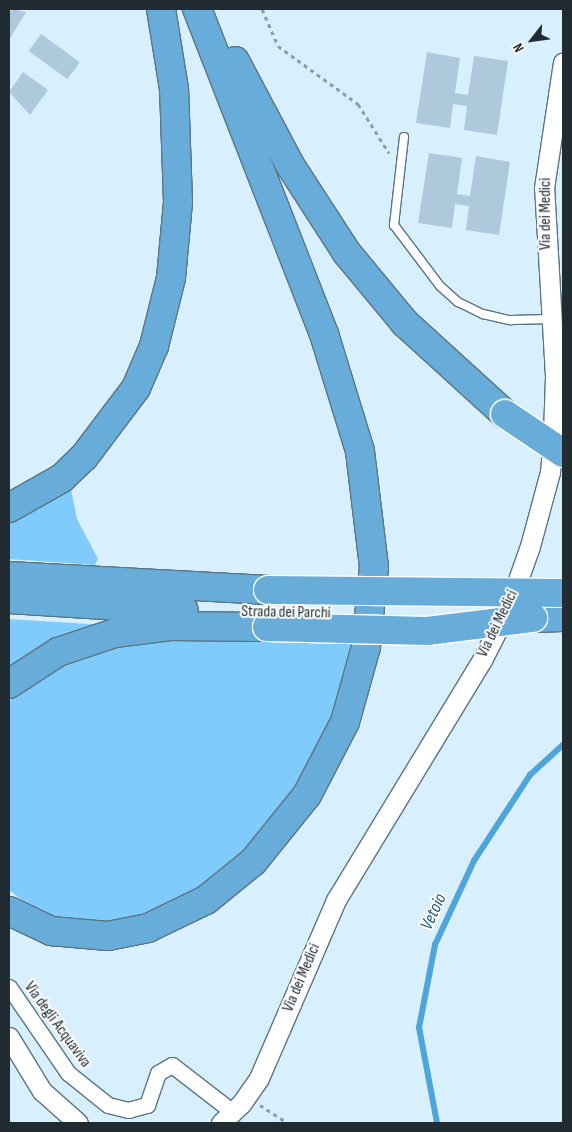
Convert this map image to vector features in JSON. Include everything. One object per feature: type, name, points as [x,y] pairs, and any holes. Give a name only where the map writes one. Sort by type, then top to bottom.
[{"type":"highway","points":[[9,508],[62,478],[84,457],[136,388],[154,346],[171,278],[178,202],[174,88],[161,9]]},
{"type":"highway","points":[[9,911],[52,931],[108,936],[148,928],[206,900],[253,862],[283,828],[328,759],[345,722],[358,683],[372,605],[374,567],[368,490],[345,394],[198,9]]},
{"type":"highway","points":[[211,9],[290,165],[347,253],[411,329],[505,414],[563,453]]},
{"type":"highway","name":"Strada dei Parchi","points":[[9,576],[267,610],[563,593]]},
{"type":"highway","name":"Strada dei Parchi","points":[[9,599],[267,610],[533,618],[563,617]]},
{"type":"highway","points":[[9,684],[58,652],[115,633],[267,610]]},
{"type":"highway","points":[[9,900],[56,924],[108,936]]},
{"type":"street","name":"Via dei Medici","points":[[227,1118],[247,1096],[268,1060],[336,900],[482,660],[514,594],[550,472],[555,376],[544,188],[563,62]]},
{"type":"street","name":"Via degli Acquaviva","points":[[9,987],[68,1073],[108,1105],[128,1110],[147,1105],[158,1073],[172,1065],[227,1118]]},
{"type":"street","points":[[9,1037],[42,1091],[78,1123]]},
{"type":"lane","points":[[404,137],[394,225],[446,291],[464,306],[492,316],[551,318]]},
{"type":"path","points":[[262,9],[278,46],[358,104],[386,149],[401,159]]},
{"type":"path","points":[[247,1096],[288,1123]]},
{"type":"shaded area","points":[[70,484],[77,519],[98,559],[95,565],[9,559],[9,522]]},
{"type":"shaded area","points":[[9,619],[105,625],[9,674]]},
{"type":"shaded area","points":[[186,636],[353,643],[337,715],[277,822],[187,903],[101,927],[65,922],[32,908],[9,890],[9,701],[50,668],[130,641]]},
{"type":"building","points":[[12,9],[26,12],[9,40],[9,14]]},
{"type":"building","points":[[41,34],[80,62],[67,79],[29,51]]},
{"type":"building","points":[[427,52],[460,58],[455,93],[468,95],[474,56],[508,61],[497,135],[464,130],[467,106],[453,104],[450,128],[416,123]]},
{"type":"building","points":[[23,72],[48,90],[30,115],[9,92]]},
{"type":"building","points":[[429,153],[462,158],[457,194],[470,196],[476,156],[510,162],[499,235],[466,230],[469,206],[455,204],[452,228],[418,223]]},
{"type":"waterway","name":"Vetoio","points":[[437,1123],[419,1028],[435,945],[474,861],[530,775],[563,745]]}]
